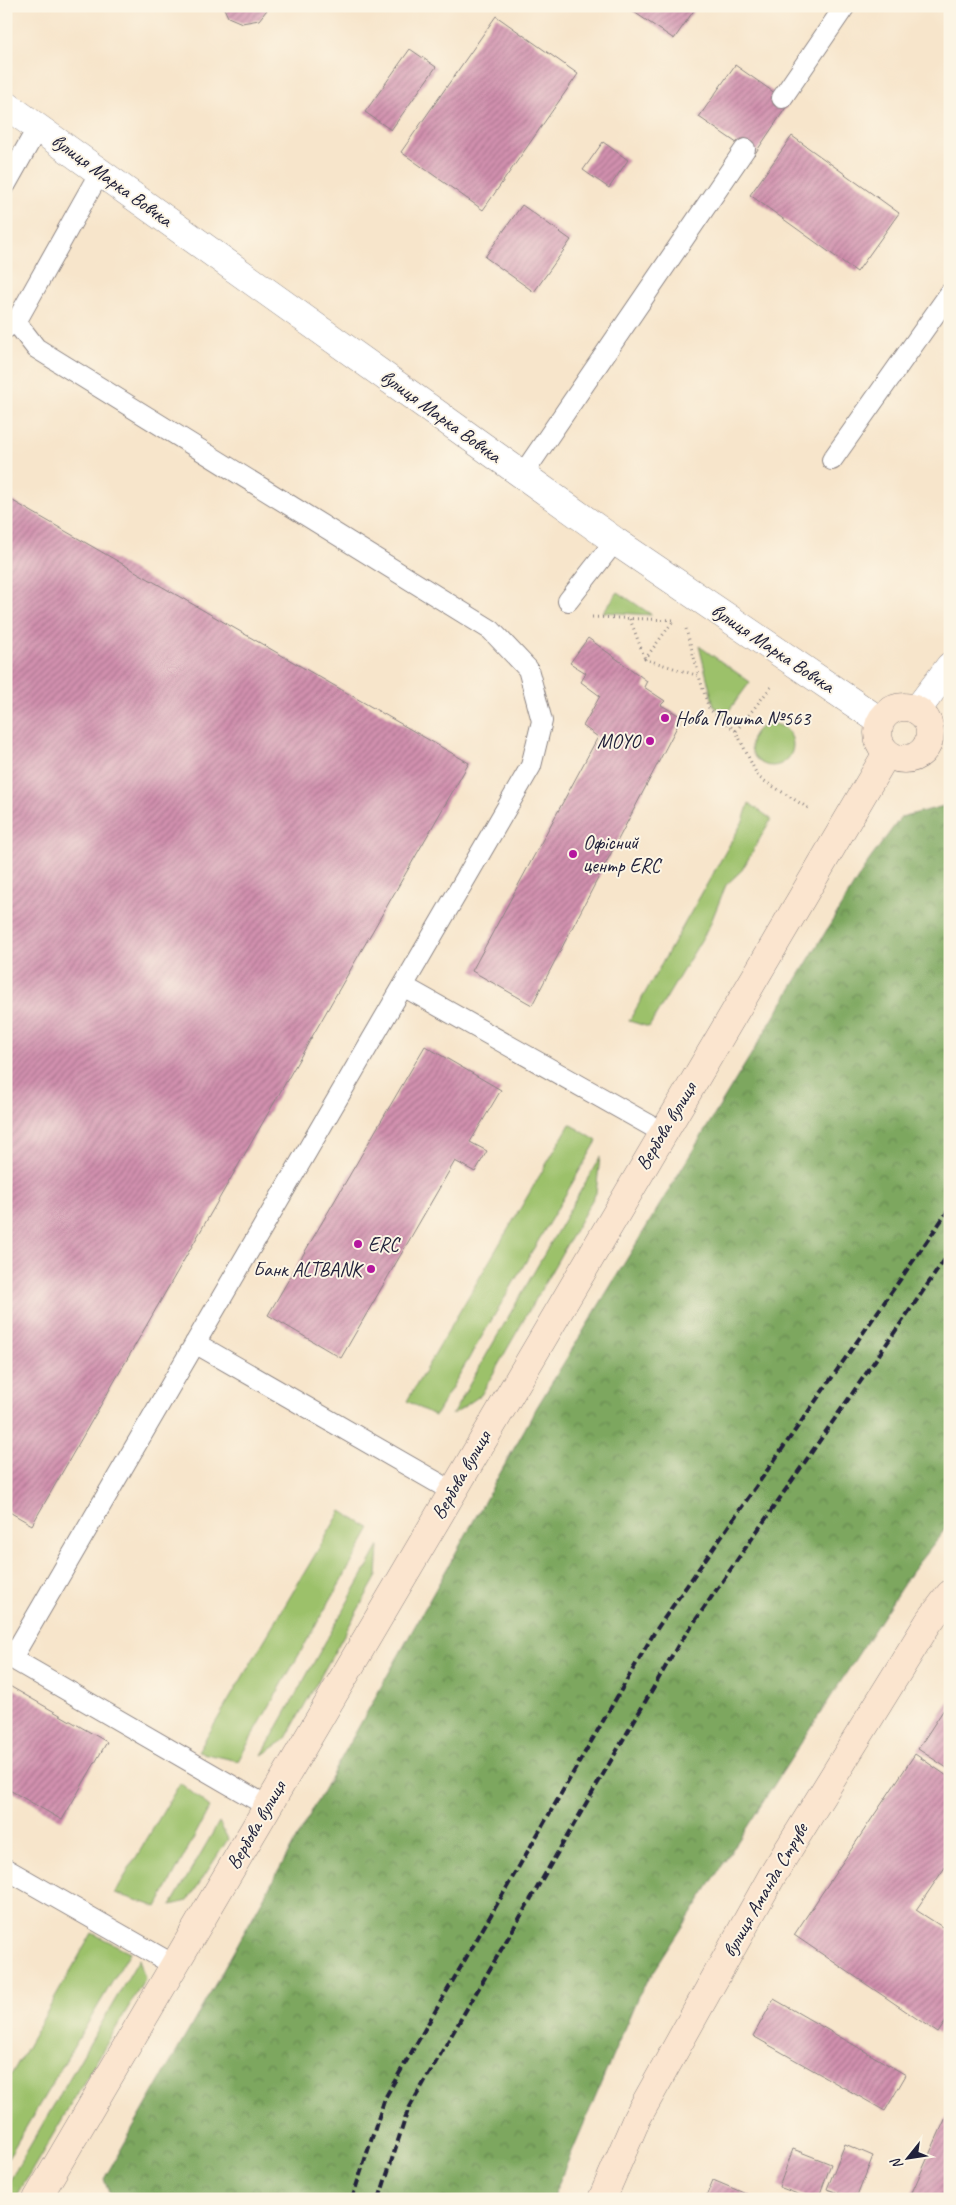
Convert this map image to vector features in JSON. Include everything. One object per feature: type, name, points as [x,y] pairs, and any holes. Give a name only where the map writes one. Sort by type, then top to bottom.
[{"type":"main road","points":[[909,707],[918,710],[929,724],[939,747],[911,758],[903,759],[887,753],[878,738],[880,721],[892,708],[909,707]]},
{"type":"main road","name":"Вербова вулиця","points":[[37,2199],[662,1132],[887,753]]},
{"type":"main road","name":"вулиця Аманда Струве","points":[[602,2199],[637,2118],[772,1876],[928,1624],[950,1594]]},
{"type":"street","name":"вулиця Марка Вовчка","points":[[6,105],[615,541],[880,721]]},
{"type":"street","points":[[918,710],[950,666]]},
{"type":"lane","points":[[782,98],[845,6]]},
{"type":"lane","points":[[6,184],[38,128]]},
{"type":"lane","points":[[523,474],[745,149]]},
{"type":"lane","points":[[100,172],[11,325],[36,348],[490,630],[528,669],[542,721],[531,766],[195,1343],[9,1657],[267,1806]]},
{"type":"lane","points":[[832,460],[950,293]]},
{"type":"lane","points":[[568,601],[615,541]]},
{"type":"lane","points":[[403,986],[662,1132]]},
{"type":"lane","points":[[195,1343],[452,1491]]},
{"type":"lane","points":[[6,1869],[174,1964]]},
{"type":"path","points":[[593,610],[588,617],[674,620],[645,659]]},
{"type":"path","points":[[630,619],[645,659]]},
{"type":"path","points":[[686,629],[709,709],[736,731],[758,777],[808,808]]},
{"type":"path","points":[[645,659],[699,676]]},
{"type":"path","points":[[736,731],[771,687]]},
{"type":"green space","points":[[618,592],[652,615],[603,612]]},
{"type":"green space","points":[[699,646],[750,682],[725,716],[714,706]]},
{"type":"green space","points":[[776,724],[784,727],[790,733],[793,745],[790,757],[784,763],[768,766],[760,763],[754,757],[751,741],[754,733],[760,727]]},
{"type":"green space","points":[[749,803],[771,819],[742,870],[726,885],[709,927],[649,1027],[629,1021],[743,821]]},
{"type":"green space","points":[[944,806],[950,807],[950,1523],[912,1571],[638,1996],[552,2199],[111,2199],[104,2179],[221,1974],[537,1407],[868,862],[901,817]]},
{"type":"green space","points":[[570,1124],[597,1141],[435,1416],[407,1401]]},
{"type":"green space","points":[[600,1157],[596,1193],[481,1395],[452,1415]]},
{"type":"green space","points":[[341,1511],[371,1529],[238,1761],[198,1752]]},
{"type":"green space","points":[[379,1546],[377,1576],[285,1740],[262,1755]]},
{"type":"green space","points":[[180,1783],[210,1807],[157,1907],[115,1893]]},
{"type":"green space","points":[[219,1822],[228,1839],[188,1901],[171,1905]]},
{"type":"green space","points":[[92,1933],[130,1952],[6,2161],[6,2084]]},
{"type":"green space","points":[[139,1959],[145,1979],[15,2199],[6,2199],[6,2187]]},
{"type":"building","points":[[223,6],[270,6],[259,20],[242,23],[228,17]]},
{"type":"building","points":[[625,6],[697,6],[674,39]]},
{"type":"building","points":[[496,16],[578,74],[483,210],[401,152]]},
{"type":"building","points":[[410,49],[436,67],[391,130],[365,112]]},
{"type":"building","points":[[735,65],[789,103],[754,155],[699,117]]},
{"type":"building","points":[[792,136],[899,213],[857,272],[750,195]]},
{"type":"building","points":[[603,142],[628,160],[609,188],[583,170]]},
{"type":"building","points":[[522,205],[571,240],[534,292],[485,257]]},
{"type":"building","points":[[6,497],[469,763],[32,1525],[6,1510]]},
{"type":"building","name":"Офісний центр ERC","points":[[588,638],[647,681],[644,687],[665,701],[661,705],[682,717],[532,1005],[472,971],[598,737],[583,726],[600,696],[581,682],[586,673],[570,663]]},
{"type":"building","name":"ERC","points":[[425,1046],[501,1090],[470,1142],[487,1151],[475,1172],[455,1161],[341,1358],[268,1315]]},
{"type":"building","points":[[6,1684],[107,1742],[62,1820],[6,1788]]},
{"type":"building","points":[[950,1700],[950,1770],[918,1749]]},
{"type":"building","points":[[915,1754],[950,1778],[950,1860],[916,1910],[950,1932],[950,2015],[938,2033],[794,1935]]},
{"type":"building","points":[[774,1999],[906,2075],[885,2111],[753,2036]]},
{"type":"building","points":[[948,2113],[950,2114],[950,2199],[909,2199]]},
{"type":"building","points":[[845,2144],[873,2156],[856,2199],[827,2189]]},
{"type":"building","points":[[793,2149],[831,2164],[818,2199],[811,2199],[779,2187]]},
{"type":"building","points":[[713,2180],[758,2199],[705,2199]]},
{"type":"railway","points":[[352,2199],[385,2098],[654,1633],[950,1208]]},
{"type":"railway","points":[[379,2199],[408,2110],[677,1647],[950,1252]]},
{"type":"place","name":"Нова Пошта №563","points":[[665,718]]},
{"type":"place","name":"MOYO","points":[[650,741]]},
{"type":"place","name":"Офісний центр ERC","points":[[573,854]]},
{"type":"place","name":"ERC","points":[[358,1244]]},
{"type":"place","name":"Банк ALTBANK","points":[[371,1269]]}]
